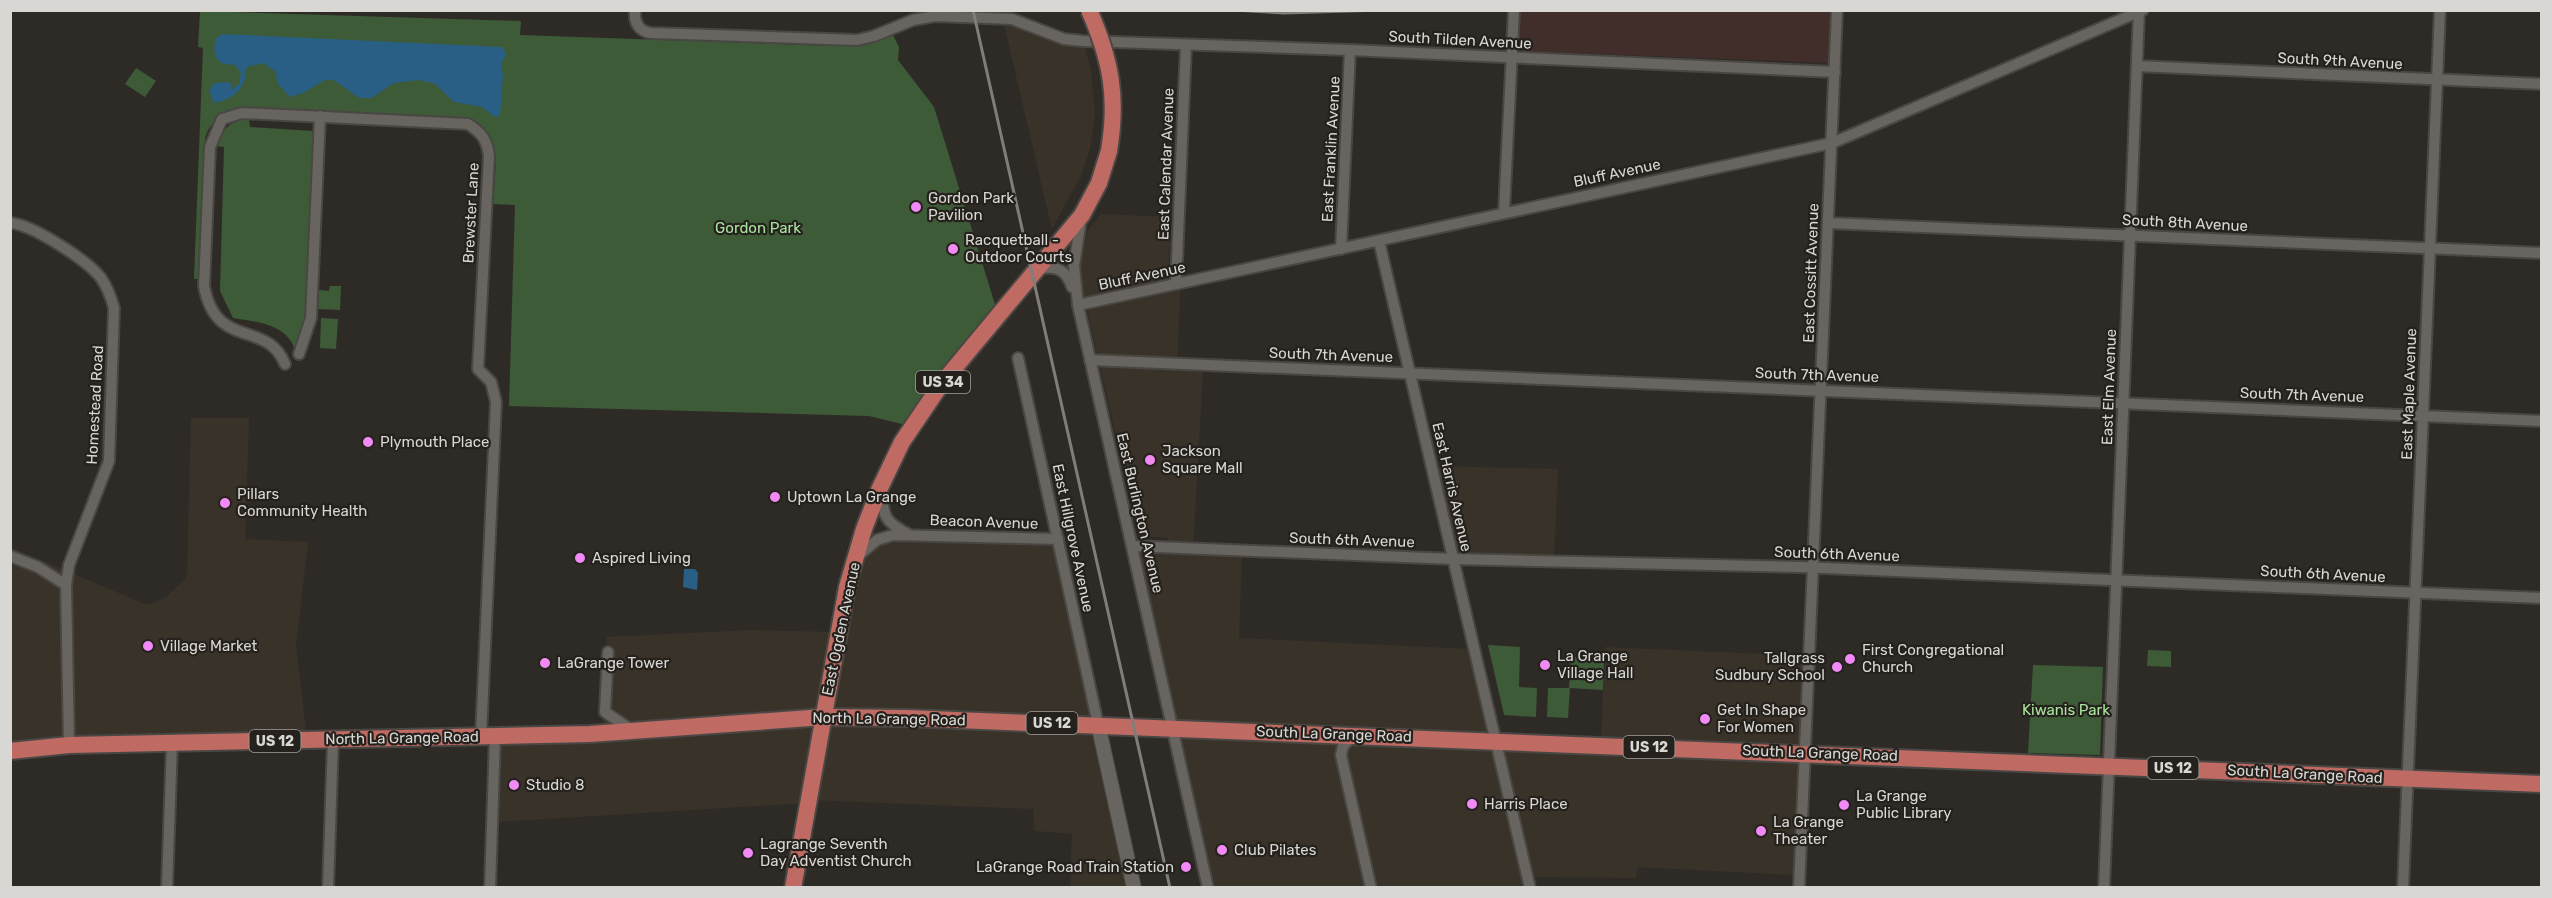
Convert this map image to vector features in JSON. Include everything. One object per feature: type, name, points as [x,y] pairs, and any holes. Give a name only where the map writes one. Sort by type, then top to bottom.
[{"type":"main road","name":"East Ogden Avenue","points":[[824,717],[845,597],[855,560],[881,486],[902,442],[930,401],[1082,215],[1105,165],[1113,116],[1110,68],[1089,10]]},
{"type":"main road","name":"North La Grange Road","points":[[69,745],[590,734],[824,717],[1098,724]]},
{"type":"main road","name":"US 34","points":[[793,888],[824,717]]},
{"type":"main road","name":"South La Grange Road","points":[[1098,724],[2541,784]]},
{"type":"main road","name":"US 12","points":[[10,751],[69,745]]},
{"type":"street","name":"South Tilden Avenue","points":[[635,10],[636,24],[645,32],[651,33],[857,40],[925,17],[988,18],[1020,21],[1064,39],[1083,41],[1350,50],[1835,72]]},
{"type":"street","points":[[1504,212],[1514,10]]},
{"type":"street","name":"East Cossitt Avenue","points":[[1799,888],[1837,10]]},
{"type":"street","name":"East Maple Avenue","points":[[2403,888],[2439,10]]},
{"type":"street","name":"East Elm Avenue","points":[[2104,888],[2140,11]]},
{"type":"street","name":"Bluff Avenue","points":[[1078,305],[1832,143],[2140,11]]},
{"type":"street","name":"East Calendar Avenue","points":[[1176,284],[1186,45]]},
{"type":"street","name":"East Franklin Avenue","points":[[1341,249],[1350,50]]},
{"type":"street","name":"South 9th Avenue","points":[[2137,66],[2541,84]]},
{"type":"street","name":"Brewster Lane","points":[[285,364],[277,348],[270,342],[232,330],[221,322],[207,301],[204,286],[210,147],[222,119],[231,115],[320,116],[468,124],[479,131],[488,142],[478,369],[491,382],[496,402],[488,736]]},
{"type":"street","points":[[299,354],[311,318],[320,116]]},
{"type":"street","name":"East Burlington Avenue","points":[[1082,215],[1074,266],[1078,305],[1208,888]]},
{"type":"street","name":"Homestead Road","points":[[10,223],[17,223],[39,233],[91,268],[107,287],[114,308],[109,461],[69,565],[66,585],[69,745]]},
{"type":"street","name":"South 8th Avenue","points":[[1828,223],[2541,253]]},
{"type":"street","name":"East Harris Avenue","points":[[1378,242],[1530,888]]},
{"type":"street","name":"East Burlington Avenue","points":[[1039,269],[1052,266],[1061,270],[1069,279],[1078,305]]},
{"type":"street","name":"East Hillgrove Avenue","points":[[1017,358],[1098,724]]},
{"type":"street","name":"South 7th Avenue","points":[[1090,360],[2541,421]]},
{"type":"street","name":"Beacon Avenue","points":[[881,486],[885,518],[889,524],[908,534]]},
{"type":"street","name":"Beacon Avenue","points":[[855,560],[879,539],[908,534],[1058,539]]},
{"type":"street","name":"South 6th Avenue","points":[[1132,546],[1453,559],[1814,568],[2541,598]]},
{"type":"street","points":[[10,556],[38,567],[66,585]]},
{"type":"street","points":[[608,652],[605,712],[639,730]]},
{"type":"street","points":[[1098,724],[1134,888]]},
{"type":"street","points":[[1354,735],[1343,746],[1341,755],[1371,888]]},
{"type":"street","points":[[488,736],[490,888]]},
{"type":"street","points":[[328,888],[333,740]]},
{"type":"street","points":[[167,888],[172,742]]},
{"type":"shaded area","points":[[1518,11],[1850,11],[1831,17],[1829,63],[1517,51]]},
{"type":"shaded area","points":[[1003,20],[1053,42],[1085,48],[1091,69],[1095,115],[1090,149],[1081,175],[1052,229]]},
{"type":"shaded area","points":[[1101,214],[1171,217],[1168,276],[1180,291],[1177,370],[1203,372],[1193,547],[1169,546],[1168,538],[1139,536],[1078,270],[1087,232]]},
{"type":"shaded area","points":[[191,418],[249,418],[245,539],[307,542],[308,544],[296,645],[307,739],[11,749],[10,547],[147,605],[165,598],[187,577]]},
{"type":"shaded area","points":[[1433,466],[1558,469],[1554,560],[1455,556]]},
{"type":"shaded area","points":[[893,535],[1056,539],[1095,722],[829,714],[858,558]]},
{"type":"shaded area","points":[[1136,549],[1242,552],[1239,638],[1470,649],[1490,736],[1176,724]]},
{"type":"shaded area","points":[[751,630],[835,632],[821,714],[602,727],[607,637]]},
{"type":"shaded area","points":[[1605,647],[1807,656],[1802,750],[1601,743]]},
{"type":"shaded area","points":[[828,719],[1096,727],[1128,887],[1070,887],[1072,834],[1035,831],[1033,809],[812,800]]},
{"type":"shaded area","points":[[821,720],[807,803],[494,822],[497,739]]},
{"type":"shaded area","points":[[1177,732],[1335,738],[1368,887],[1211,887]]},
{"type":"shaded area","points":[[1354,736],[1492,743],[1528,887],[1373,887],[1342,745]]},
{"type":"shaded area","points":[[1497,743],[1802,755],[1795,875],[1637,867],[1636,878],[1529,877]]},
{"type":"green space","name":"Gordon Park","points":[[200,11],[521,21],[520,35],[835,46],[861,45],[893,35],[899,47],[898,60],[934,107],[998,314],[910,426],[869,416],[509,406],[515,205],[493,204],[496,160],[494,148],[483,129],[471,122],[454,117],[245,108],[225,114],[211,126],[205,139],[199,279],[194,279],[203,48],[198,47]]},
{"type":"green space","points":[[136,68],[156,81],[145,97],[125,84]]},
{"type":"green space","points":[[244,119],[249,120],[250,127],[313,131],[306,316],[302,336],[294,347],[289,339],[276,328],[233,318],[220,291],[224,147],[217,146],[226,128]]},
{"type":"green space","points":[[330,286],[341,286],[340,310],[318,309],[319,290],[329,291]]},
{"type":"green space","points":[[321,318],[338,319],[336,349],[320,348]]},
{"type":"green space","points":[[1488,645],[1520,647],[1519,687],[1537,688],[1536,717],[1504,715]]},
{"type":"green space","points":[[2148,650],[2171,651],[2171,667],[2147,666]]},
{"type":"green space","points":[[1571,657],[1604,659],[1603,690],[1570,688],[1568,718],[1547,717],[1548,688],[1569,688]]},
{"type":"green space","name":"Kiwanis Park","points":[[2033,665],[2103,667],[2100,755],[2028,753]]},
{"type":"water","points":[[223,34],[502,47],[506,54],[501,64],[503,75],[500,116],[495,117],[482,107],[454,102],[435,84],[419,80],[394,83],[371,98],[359,98],[334,80],[325,80],[303,93],[290,97],[277,83],[276,72],[263,63],[247,67],[245,79],[239,90],[228,99],[214,103],[209,90],[214,83],[230,82],[232,89],[239,84],[241,73],[235,65],[221,63],[216,58],[214,48],[216,40]]},
{"type":"water","points":[[684,569],[695,569],[698,573],[697,590],[683,587]]},
{"type":"railway","points":[[973,10],[1170,888]]},
{"type":"railway","points":[[1234,10],[1284,13],[1382,10]]},
{"type":"place","name":"Gordon Park Pavilion","points":[[916,207]]},
{"type":"place","name":"Racquetball - Outdoor Courts","points":[[953,249]]},
{"type":"place","name":"Plymouth Place","points":[[368,442]]},
{"type":"place","name":"Jackson Square Mall","points":[[1150,460]]},
{"type":"place","name":"Uptown La Grange","points":[[775,497]]},
{"type":"place","name":"Pillars Community Health","points":[[225,503]]},
{"type":"place","name":"Aspired Living","points":[[580,558]]},
{"type":"place","name":"Village Market","points":[[148,646]]},
{"type":"place","name":"First Congregational Church","points":[[1850,659]]},
{"type":"place","name":"LaGrange Tower","points":[[545,663]]},
{"type":"place","name":"La Grange Village Hall","points":[[1545,665]]},
{"type":"place","name":"Tallgrass Sudbury School","points":[[1837,667]]},
{"type":"place","name":"Get In Shape For Women","points":[[1705,719]]},
{"type":"place","name":"Studio 8","points":[[514,785]]},
{"type":"place","name":"Harris Place","points":[[1472,804]]},
{"type":"place","name":"La Grange Public Library","points":[[1844,805]]},
{"type":"place","name":"La Grange Theater","points":[[1761,831]]},
{"type":"place","name":"Club Pilates","points":[[1222,850]]},
{"type":"place","name":"Lagrange Seventh Day Adventist Church","points":[[748,853]]},
{"type":"place","name":"LaGrange Road Train Station","points":[[1186,867]]}]
